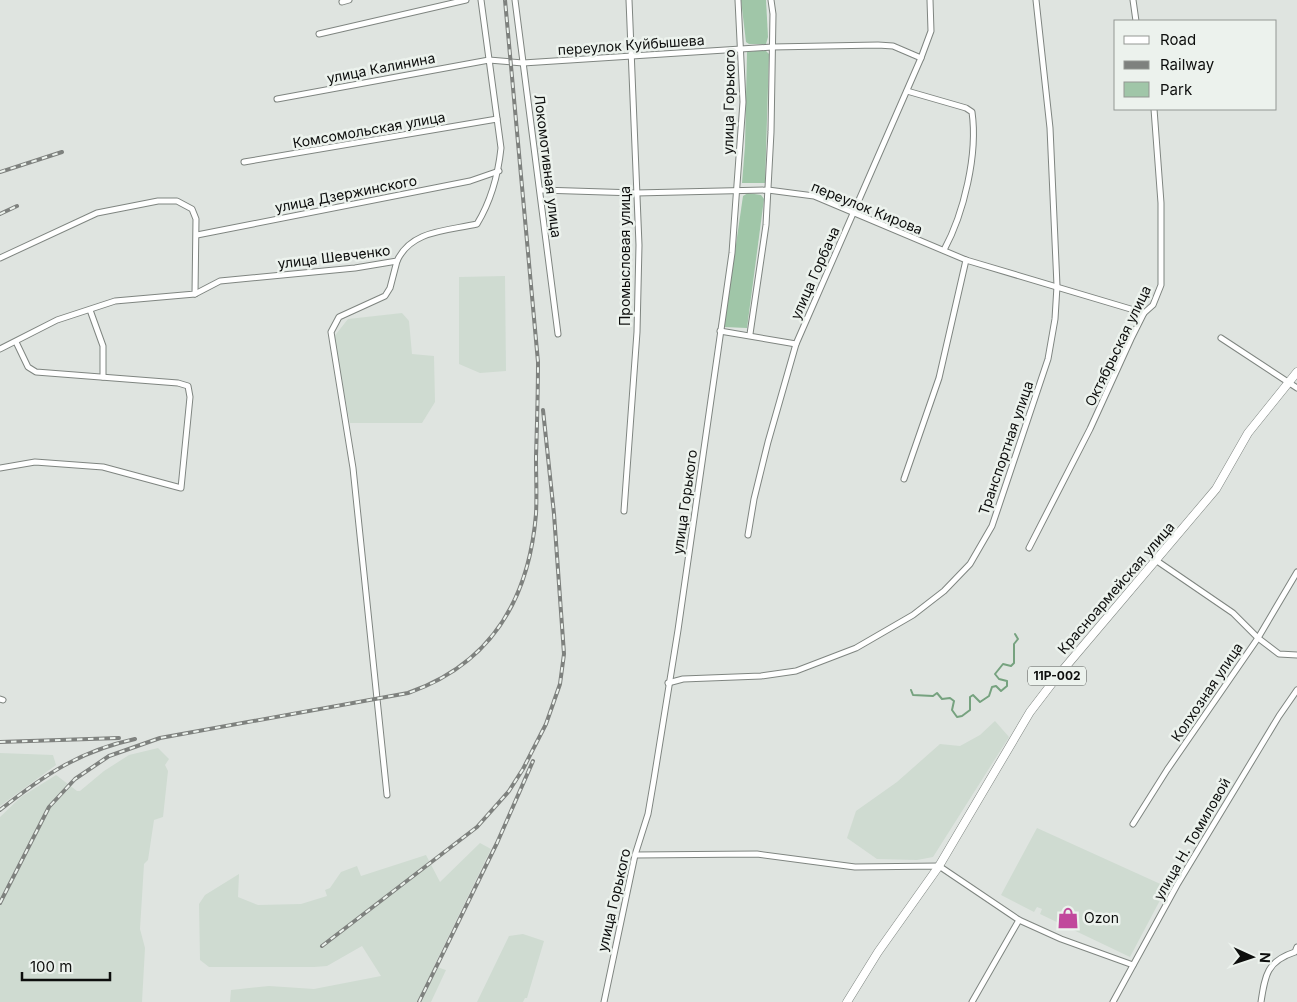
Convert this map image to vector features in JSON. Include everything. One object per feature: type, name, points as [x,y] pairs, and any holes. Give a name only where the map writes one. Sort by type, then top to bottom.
[{"type":"main road","name":"Красноармейская улица","points":[[847,1002],[878,952],[939,866],[1030,712],[1056,678],[1216,489],[1248,433],[1297,372]]},
{"type":"street","points":[[342,2],[349,0]]},
{"type":"street","points":[[319,34],[466,0]]},
{"type":"street","points":[[481,0],[501,148],[499,171]]},
{"type":"street","name":"Локомотивная улица","points":[[515,0],[541,190],[558,334]]},
{"type":"street","name":"Промысловая улица","points":[[624,510],[637,332],[640,245],[636,193],[635,104],[630,0]]},
{"type":"street","name":"улица Горького","points":[[604,1002],[635,855],[648,814],[668,683],[680,620],[732,254],[743,102],[738,0]]},
{"type":"street","points":[[750,334],[766,225],[772,47],[771,0]]},
{"type":"street","name":"улица Горбача","points":[[748,535],[754,499],[768,442],[796,344],[921,58],[931,31],[930,0]]},
{"type":"street","name":"Транспортная улица","points":[[668,683],[683,679],[761,676],[796,671],[874,639],[913,615],[944,591],[970,564],[992,526],[1048,359],[1055,319],[1057,286],[1050,128],[1036,0]]},
{"type":"street","points":[[1133,0],[1136,20]]},
{"type":"street","name":"переулок Куйбышева","points":[[489,60],[523,63],[772,47],[893,46],[921,58]]},
{"type":"street","name":"улица Калинина","points":[[277,99],[489,60]]},
{"type":"street","points":[[907,91],[966,108],[972,112],[974,126],[964,200],[953,234],[944,250]]},
{"type":"street","name":"Октябрьская улица","points":[[1028,548],[1057,497],[1144,313],[1153,305],[1161,285],[1159,146],[1154,110]]},
{"type":"street","name":"Комсомольская улица","points":[[244,162],[497,119]]},
{"type":"street","name":"улица Шевченко","points":[[195,294],[220,281],[355,268],[397,261],[403,249],[414,239],[432,233],[477,224],[487,208],[499,171]]},
{"type":"street","name":"улица Дзержинского","points":[[197,236],[470,181],[499,171]]},
{"type":"street","name":"переулок Кирова","points":[[541,190],[636,193],[768,190],[814,196],[966,260],[1144,313]]},
{"type":"street","points":[[0,258],[97,213],[158,201],[177,202],[192,209],[196,219],[195,294],[115,301],[57,320],[0,349]]},
{"type":"street","points":[[904,478],[939,378],[966,260]]},
{"type":"street","points":[[387,795],[353,468],[331,332],[339,316],[384,296],[390,288],[397,261]]},
{"type":"street","points":[[90,310],[103,346],[103,377]]},
{"type":"street","points":[[720,331],[750,334],[796,344]]},
{"type":"street","points":[[1221,338],[1297,388]]},
{"type":"street","points":[[0,468],[35,462],[103,467],[181,488],[190,397],[188,386],[178,383],[36,372],[28,367],[16,342]]},
{"type":"street","points":[[1157,561],[1233,613],[1258,638],[1279,654],[1297,655]]},
{"type":"street","name":"Колхозная улица","points":[[1133,824],[1167,770],[1258,638],[1297,572]]},
{"type":"street","name":"улица Н. Томиловой","points":[[1113,1002],[1228,799],[1297,690]]},
{"type":"street","points":[[635,855],[757,854],[855,867],[939,866],[1019,920],[1061,939],[1133,965]]},
{"type":"street","points":[[972,1002],[1019,920]]},
{"type":"street","points":[[1261,1002],[1268,968],[1282,956],[1295,952],[1297,948]]},
{"type":"shaded area","points":[[505,276],[506,371],[480,373],[459,364],[459,277]]},
{"type":"shaded area","points":[[402,313],[409,321],[412,354],[434,356],[435,402],[422,423],[350,423],[333,338],[348,319]]},
{"type":"shaded area","points":[[995,721],[1009,737],[933,857],[917,860],[877,859],[847,838],[856,811],[897,782],[940,744],[960,746],[980,735]]},
{"type":"shaded area","points":[[158,748],[169,759],[165,765],[168,771],[163,817],[154,820],[148,860],[144,864],[140,929],[145,948],[142,1002],[0,1002],[0,817],[21,797],[56,775],[77,791],[80,791],[104,771],[129,755]]},
{"type":"shaded area","points":[[0,753],[53,755],[56,765],[0,806]]},
{"type":"shaded area","points":[[1037,828],[1167,887],[1130,957],[1040,914],[1042,909],[1037,907],[1034,912],[1001,895]]},
{"type":"shaded area","points":[[480,843],[491,849],[434,966],[446,970],[431,1002],[230,1002],[231,990],[269,986],[314,989],[381,976],[362,946],[327,966],[209,967],[200,960],[199,904],[205,895],[239,874],[238,897],[258,905],[301,904],[327,896],[325,890],[330,888],[341,872],[357,866],[361,876],[426,855],[440,882]]},
{"type":"shaded area","points":[[523,934],[544,941],[527,998],[523,1002],[477,1002],[509,936]]},
{"type":"green space","points":[[741,0],[766,0],[768,37],[766,44],[749,44],[746,42]]},
{"type":"green space","points":[[765,50],[769,54],[765,183],[742,183],[745,146],[747,52]]},
{"type":"green space","points":[[748,193],[761,195],[764,199],[747,328],[724,327],[743,196]]},
{"type":"waterway","points":[[911,690],[913,695],[933,696],[937,693],[942,699],[950,698],[954,701],[952,710],[957,717],[962,716],[970,710],[970,697],[973,695],[980,702],[989,696],[992,687],[996,686],[1001,691],[1007,686],[1007,681],[999,679],[995,674],[1003,664],[1011,666],[1014,663],[1014,644],[1018,639],[1015,634]]},
{"type":"railway","points":[[0,903],[49,807],[75,779],[109,756],[160,738],[408,693],[437,680],[462,665],[483,646],[501,624],[525,574],[532,545],[536,514],[538,398],[538,362],[505,0]]},
{"type":"railway","points":[[0,172],[62,152]]},
{"type":"railway","points":[[0,214],[17,206]]},
{"type":"railway","points":[[322,946],[477,827],[509,791],[523,769],[546,724],[560,684],[564,654],[554,514],[543,410]]},
{"type":"railway","points":[[0,742],[119,738]]},
{"type":"railway","points":[[0,810],[63,766],[97,750],[135,739]]},
{"type":"railway","points":[[419,1002],[497,843],[533,761]]},
{"type":"place","name":"Ozon","points":[[1068,918]]}]
